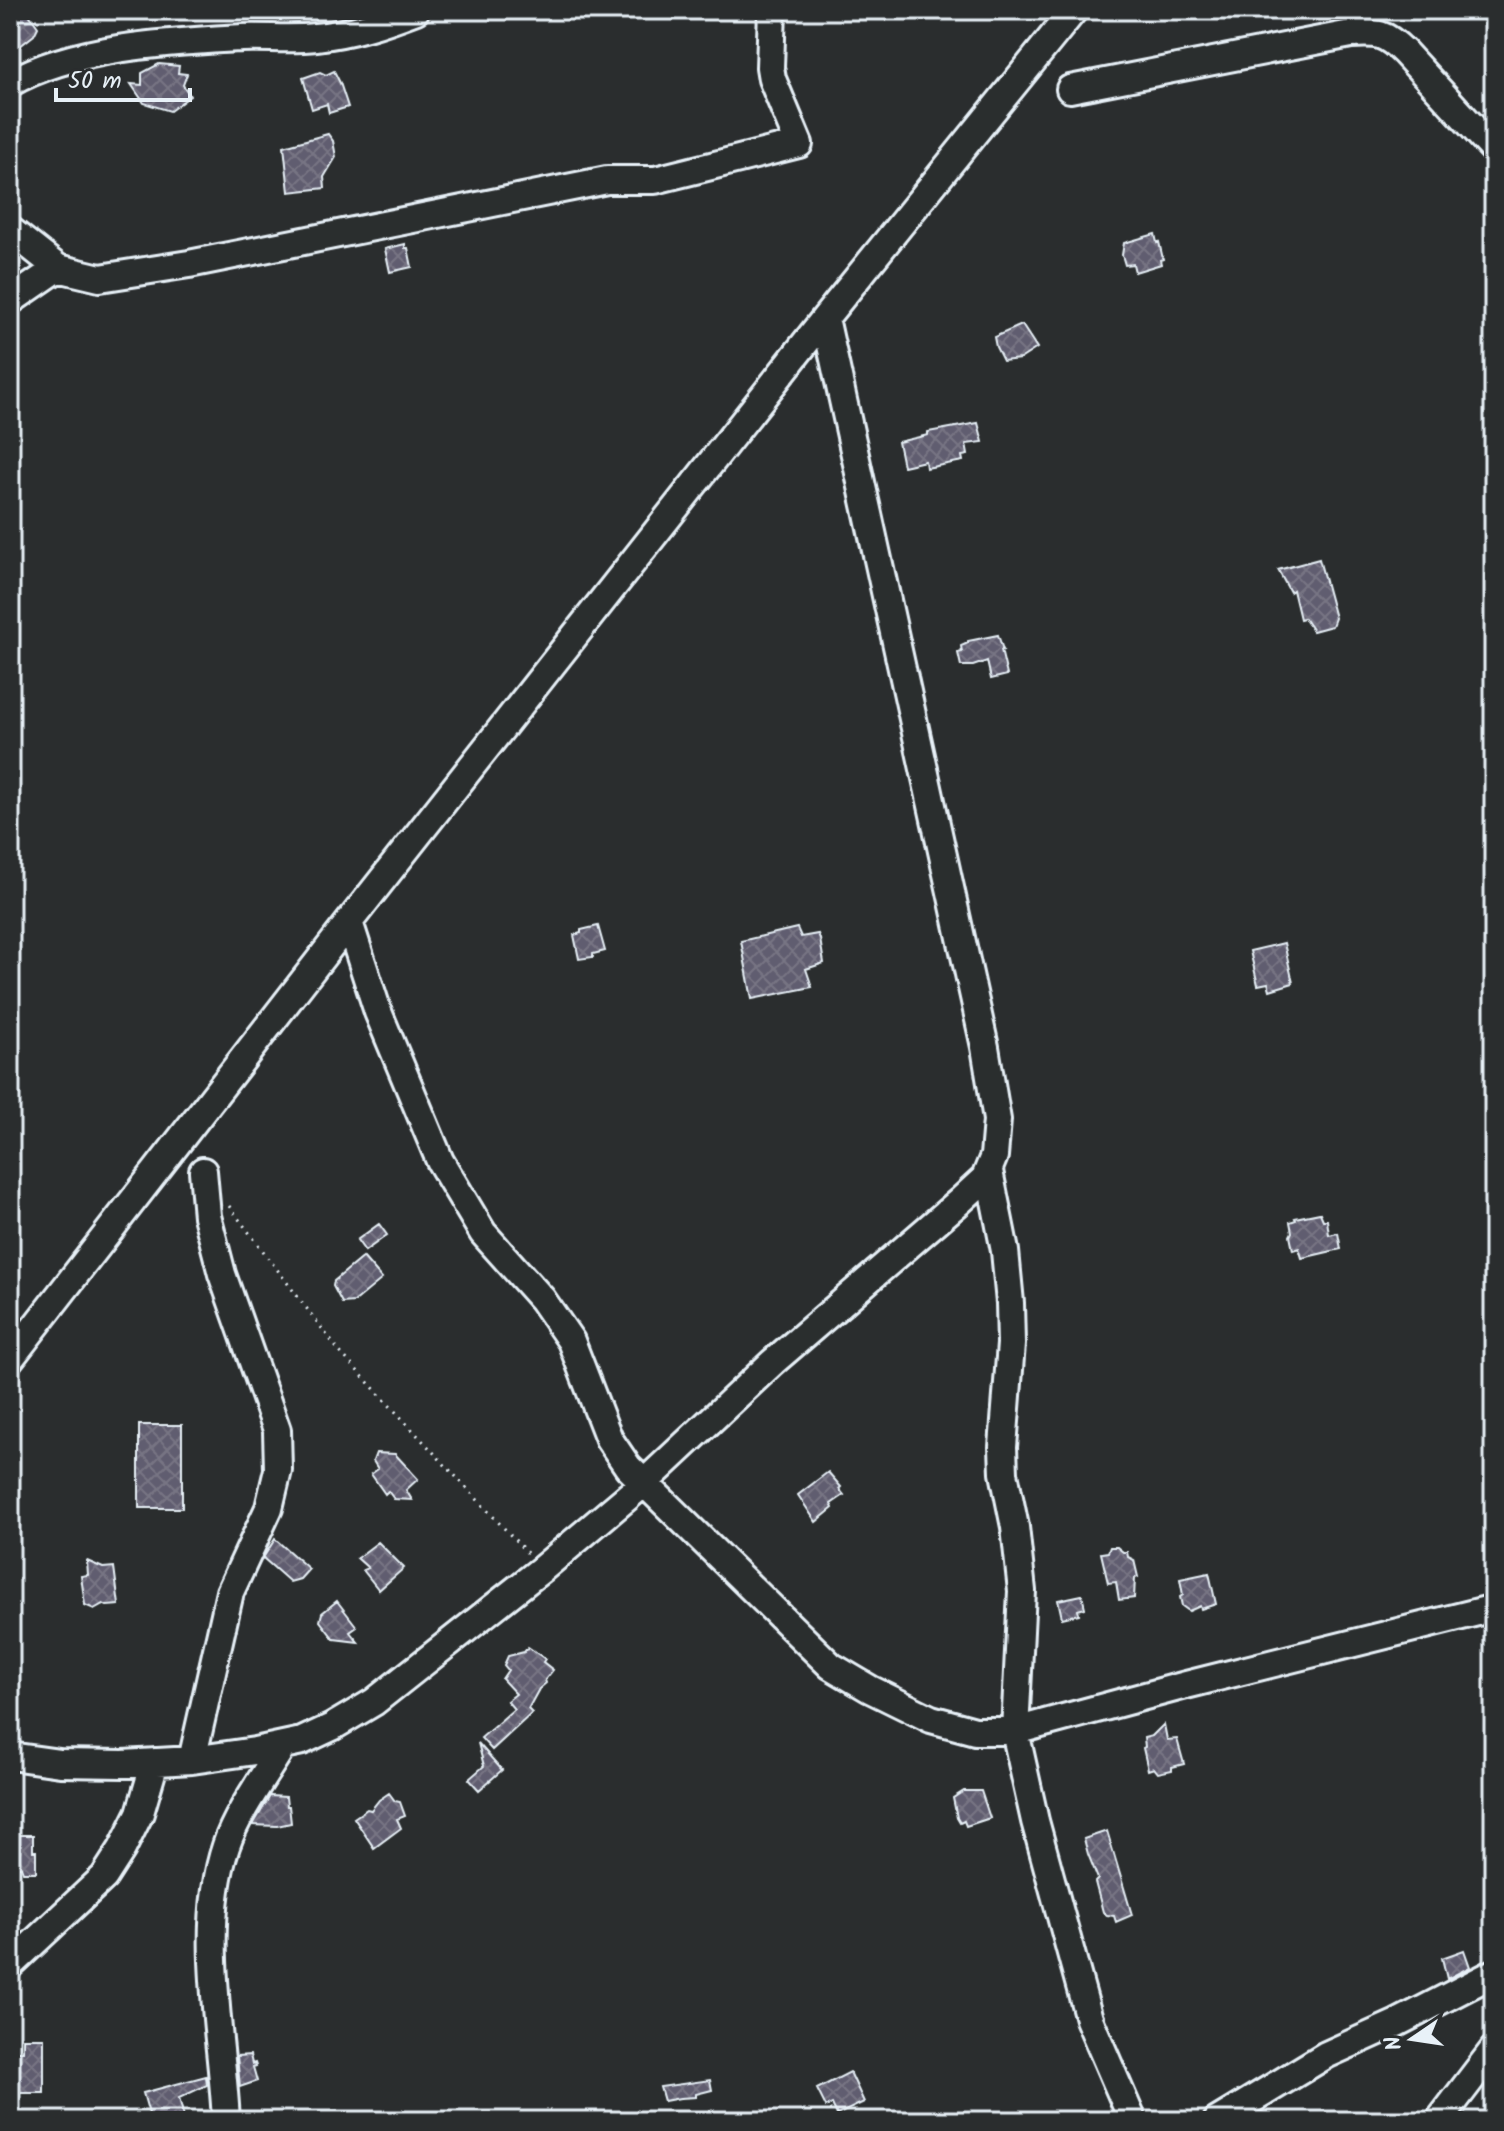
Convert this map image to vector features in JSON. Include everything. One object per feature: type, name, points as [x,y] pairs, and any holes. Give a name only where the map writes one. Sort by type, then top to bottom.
[{"type":"street","points":[[10,83],[50,64],[128,47],[243,38],[313,38],[362,30],[416,10]]},
{"type":"street","points":[[10,230],[58,268],[100,278],[189,264],[607,180],[655,180],[799,144],[772,79],[772,10]]},
{"type":"street","points":[[10,1359],[349,922],[825,318],[1074,10]]},
{"type":"street","points":[[1070,89],[1351,34],[1373,33],[1390,38],[1494,150]]},
{"type":"street","points":[[10,301],[58,268]]},
{"type":"street","points":[[10,1756],[60,1763],[155,1762],[255,1751],[302,1741],[374,1702],[542,1569],[644,1483],[773,1362],[960,1201],[989,1171],[994,1156],[997,1120],[985,1047],[825,318]]},
{"type":"street","points":[[349,922],[378,1012],[440,1161],[483,1233],[542,1299],[571,1341],[609,1439],[628,1467],[831,1666],[931,1719],[975,1731],[1015,1731],[1494,1608]]},
{"type":"street","points":[[192,1760],[230,1592],[269,1508],[278,1470],[277,1430],[222,1274],[207,1216],[203,1171]]},
{"type":"street","points":[[989,1171],[1005,1251],[1010,1303],[1010,1357],[1003,1447],[1004,1473],[1015,1527],[1022,1591],[1015,1731],[1035,1821],[1089,2019],[1133,2121]]},
{"type":"street","points":[[226,2121],[217,2039],[213,1905],[226,1846],[249,1800],[283,1745]]},
{"type":"street","points":[[10,1965],[104,1877],[140,1813],[155,1762]]},
{"type":"street","points":[[1217,2121],[1326,2055],[1494,1973]]},
{"type":"street","points":[[1439,2121],[1494,2049]]},
{"type":"path","points":[[203,1171],[339,1351],[542,1569]]},
{"type":"building","points":[[10,10],[26,10],[38,27],[34,35],[10,54]]},
{"type":"building","points":[[159,64],[179,66],[178,73],[187,74],[183,85],[190,96],[170,111],[144,103],[131,84],[142,85],[142,73]]},
{"type":"building","points":[[334,71],[348,107],[329,113],[327,104],[312,109],[303,78]]},
{"type":"building","points":[[328,134],[333,141],[336,157],[324,177],[325,188],[289,192],[284,146]]},
{"type":"building","points":[[1155,234],[1163,259],[1160,260],[1161,264],[1135,272],[1133,264],[1125,265],[1122,255],[1124,243]]},
{"type":"building","points":[[405,244],[412,267],[390,272],[385,249]]},
{"type":"building","points":[[1022,325],[1037,348],[1020,359],[1003,361],[994,337]]},
{"type":"building","points":[[978,423],[983,442],[966,444],[968,455],[962,456],[963,461],[926,468],[925,461],[903,466],[898,442],[928,435],[928,432]]},
{"type":"building","points":[[1319,559],[1335,618],[1332,626],[1313,631],[1304,618],[1300,619],[1293,590],[1290,592],[1278,570]]},
{"type":"building","points":[[998,635],[1007,675],[991,679],[987,661],[961,666],[958,653],[962,652],[961,646],[968,641]]},
{"type":"building","points":[[598,926],[605,951],[579,959],[574,935]]},
{"type":"building","points":[[797,928],[801,937],[818,934],[820,939],[824,963],[806,969],[812,987],[752,999],[741,941]]},
{"type":"building","points":[[1284,943],[1293,983],[1270,990],[1268,983],[1258,985],[1250,951]]},
{"type":"building","points":[[1320,1213],[1323,1220],[1327,1220],[1329,1235],[1338,1233],[1341,1249],[1302,1258],[1299,1248],[1293,1250],[1290,1222]]},
{"type":"building","points":[[379,1224],[387,1235],[365,1251],[357,1240]]},
{"type":"building","points":[[363,1257],[382,1279],[354,1302],[342,1303],[333,1286],[334,1281]]},
{"type":"building","points":[[139,1425],[182,1425],[182,1508],[139,1508]]},
{"type":"building","points":[[376,1453],[395,1454],[418,1479],[406,1490],[412,1500],[394,1499],[388,1491],[385,1494],[371,1474],[378,1469],[373,1461]]},
{"type":"building","points":[[828,1472],[844,1495],[831,1504],[833,1508],[816,1522],[798,1495]]},
{"type":"building","points":[[275,1539],[309,1569],[300,1579],[290,1582],[263,1558]]},
{"type":"building","points":[[378,1542],[404,1568],[379,1590],[363,1570],[368,1568],[357,1558]]},
{"type":"building","points":[[1110,1547],[1127,1552],[1128,1557],[1134,1560],[1138,1577],[1135,1578],[1134,1598],[1119,1600],[1116,1582],[1108,1583],[1101,1553],[1108,1552]]},
{"type":"building","points":[[87,1561],[103,1568],[114,1567],[119,1605],[103,1604],[94,1609],[85,1605],[81,1576],[88,1575]]},
{"type":"building","points":[[1209,1573],[1216,1604],[1189,1611],[1182,1606],[1180,1579]]},
{"type":"building","points":[[1082,1595],[1085,1608],[1078,1610],[1079,1614],[1062,1618],[1058,1600]]},
{"type":"building","points":[[337,1601],[357,1627],[350,1632],[358,1642],[334,1639],[320,1621],[322,1613]]},
{"type":"building","points":[[528,1647],[545,1659],[543,1662],[553,1670],[528,1709],[532,1713],[492,1750],[481,1738],[514,1709],[507,1701],[516,1694],[502,1679],[508,1670],[504,1665],[508,1656],[524,1652]]},
{"type":"building","points":[[1164,1724],[1167,1740],[1177,1739],[1184,1764],[1158,1773],[1154,1768],[1148,1770],[1144,1738],[1152,1736]]},
{"type":"building","points":[[478,1743],[502,1770],[479,1790],[469,1779],[484,1766]]},
{"type":"building","points":[[964,1791],[981,1791],[990,1818],[966,1826],[964,1821],[960,1823],[953,1798]]},
{"type":"building","points":[[389,1793],[400,1802],[405,1816],[397,1819],[401,1828],[374,1848],[354,1818],[367,1809],[371,1810]]},
{"type":"building","points":[[270,1796],[286,1797],[291,1823],[253,1825]]},
{"type":"building","points":[[1107,1831],[1132,1915],[1116,1922],[1114,1916],[1103,1912],[1095,1882],[1098,1879],[1084,1839]]},
{"type":"building","points":[[10,1835],[33,1835],[36,1872],[23,1872],[21,1867],[10,1867]]},
{"type":"building","points":[[1464,1950],[1470,1967],[1447,1979],[1442,1958]]},
{"type":"building","points":[[23,2038],[44,2038],[44,2093],[14,2093],[14,2051],[23,2051]]},
{"type":"building","points":[[250,2055],[252,2064],[256,2066],[253,2067],[257,2081],[240,2087],[237,2056]]},
{"type":"building","points":[[850,2072],[864,2102],[837,2115],[832,2104],[826,2107],[817,2089]]},
{"type":"building","points":[[206,2076],[207,2085],[179,2098],[185,2121],[151,2121],[143,2093]]},
{"type":"building","points":[[710,2080],[712,2090],[696,2094],[696,2097],[664,2101],[660,2087]]}]
